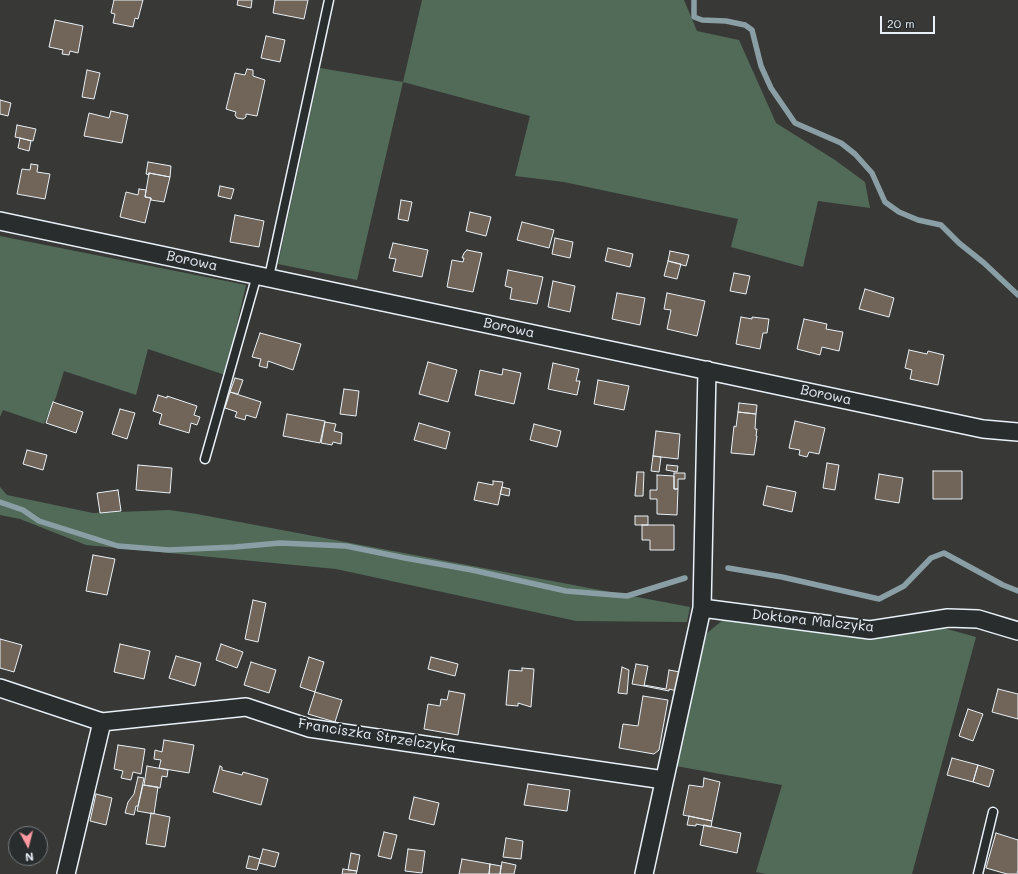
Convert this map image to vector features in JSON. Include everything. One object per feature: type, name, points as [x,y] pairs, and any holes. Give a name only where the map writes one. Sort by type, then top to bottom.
[{"type":"street","name":"Borowa","points":[[0,221],[983,429],[1018,432]]},
{"type":"street","points":[[644,874],[702,608],[707,370]]},
{"type":"street","name":"Doktora Malczyka","points":[[702,608],[870,630],[948,618],[978,619],[1018,631]]},
{"type":"street","name":"Franciszka Strzelczyka","points":[[0,688],[102,722],[246,707],[309,728],[664,780]]},
{"type":"street","points":[[66,874],[102,722]]},
{"type":"lane","points":[[205,459],[263,276],[329,0]]},
{"type":"lane","points":[[978,874],[993,812]]},
{"type":"green space","points":[[422,0],[684,0],[697,31],[739,40],[776,123],[835,160],[865,182],[870,208],[818,201],[803,267],[731,247],[738,219],[564,182],[515,176],[530,116],[403,82]]},
{"type":"green space","points":[[320,68],[403,82],[357,280],[278,264]]},
{"type":"green space","points":[[0,236],[246,285],[225,375],[148,349],[136,395],[64,371],[56,397],[44,424],[3,410],[0,417]]},
{"type":"green space","points":[[0,487],[7,495],[93,513],[169,510],[197,514],[690,607],[687,622],[576,621],[336,569],[86,545],[20,519],[0,515]]},
{"type":"green space","points":[[723,620],[871,637],[940,627],[976,637],[912,874],[766,874],[756,872],[782,785],[670,765],[707,633]]},
{"type":"building","points":[[114,0],[143,0],[138,19],[135,18],[133,27],[113,23],[115,14],[111,13]]},
{"type":"building","points":[[238,0],[252,0],[251,8],[237,5]]},
{"type":"building","points":[[275,0],[308,0],[304,19],[273,13]]},
{"type":"building","points":[[55,20],[83,26],[78,53],[70,51],[69,55],[62,54],[63,50],[49,47]]},
{"type":"building","points":[[266,36],[285,40],[280,62],[261,58]]},
{"type":"building","points":[[247,69],[253,70],[253,76],[265,80],[257,116],[246,114],[246,117],[243,119],[237,118],[235,115],[236,112],[226,109],[235,73],[245,75]]},
{"type":"building","points":[[87,70],[100,73],[94,99],[82,97]]},
{"type":"building","points":[[0,100],[11,103],[8,116],[0,114]]},
{"type":"building","points":[[111,111],[128,115],[122,143],[84,136],[89,113],[109,118]]},
{"type":"building","points":[[17,125],[36,129],[33,141],[15,137]]},
{"type":"building","points":[[20,138],[31,141],[29,151],[18,148]]},
{"type":"building","points":[[148,162],[171,166],[170,177],[149,173],[149,175],[146,174]]},
{"type":"building","points":[[31,164],[38,165],[37,172],[50,174],[45,199],[17,194],[22,169],[30,170]]},
{"type":"building","points":[[149,173],[170,177],[164,202],[151,200],[151,198],[145,197]]},
{"type":"building","points":[[220,186],[234,189],[231,199],[218,196]]},
{"type":"building","points":[[139,189],[146,190],[145,197],[151,198],[145,223],[120,217],[126,192],[138,195]]},
{"type":"building","points":[[401,200],[412,202],[408,221],[398,219]]},
{"type":"building","points":[[470,212],[491,217],[486,236],[466,231]]},
{"type":"building","points":[[235,215],[264,221],[259,247],[230,242]]},
{"type":"building","points":[[522,222],[554,230],[549,248],[517,240]]},
{"type":"building","points":[[555,238],[573,242],[570,258],[552,254]]},
{"type":"building","points":[[393,243],[428,250],[422,277],[393,271],[396,259],[389,258]]},
{"type":"building","points":[[608,248],[633,254],[630,267],[605,261]]},
{"type":"building","points":[[467,250],[482,253],[473,292],[447,287],[452,260],[463,262],[464,258],[462,258]]},
{"type":"building","points":[[670,251],[689,255],[686,266],[668,261]]},
{"type":"building","points":[[668,261],[681,264],[677,279],[664,276]]},
{"type":"building","points":[[508,270],[543,277],[537,304],[510,299],[512,288],[505,286]]},
{"type":"building","points":[[734,273],[750,276],[746,294],[730,291]]},
{"type":"building","points":[[553,281],[575,286],[570,312],[548,307]]},
{"type":"building","points":[[865,289],[894,298],[889,317],[859,309]]},
{"type":"building","points":[[617,293],[645,298],[640,325],[612,319]]},
{"type":"building","points":[[667,293],[705,301],[697,336],[667,329],[671,310],[664,309]]},
{"type":"building","points":[[741,317],[752,319],[752,317],[769,319],[767,333],[763,333],[760,349],[736,344]]},
{"type":"building","points":[[804,319],[827,324],[826,329],[843,332],[839,351],[822,347],[820,355],[797,349]]},
{"type":"building","points":[[260,333],[301,344],[293,370],[268,361],[267,368],[259,366],[261,359],[252,357]]},
{"type":"building","points":[[909,350],[927,354],[928,351],[944,355],[938,385],[910,379],[912,370],[905,368]]},
{"type":"building","points":[[428,362],[457,370],[448,402],[419,394]]},
{"type":"building","points":[[553,363],[579,369],[576,381],[580,381],[577,395],[548,389]]},
{"type":"building","points":[[503,369],[521,373],[514,404],[475,395],[480,370],[502,375]]},
{"type":"building","points":[[235,378],[243,380],[238,394],[230,392]]},
{"type":"building","points":[[598,380],[629,386],[624,410],[594,404]]},
{"type":"building","points":[[344,389],[359,391],[356,416],[340,414]]},
{"type":"building","points":[[230,392],[261,402],[256,418],[246,415],[245,420],[235,417],[237,412],[225,408]]},
{"type":"building","points":[[158,395],[167,398],[167,396],[197,406],[194,415],[200,417],[197,425],[191,423],[189,433],[159,424],[162,414],[153,411]]},
{"type":"building","points":[[53,402],[83,412],[76,433],[46,423]]},
{"type":"building","points":[[739,403],[757,405],[756,414],[738,412]]},
{"type":"building","points":[[120,409],[135,413],[127,439],[112,434]]},
{"type":"building","points":[[738,412],[756,414],[755,429],[757,429],[757,436],[754,455],[731,453],[734,426],[736,427]]},
{"type":"building","points":[[287,414],[325,421],[320,443],[283,436]]},
{"type":"building","points":[[795,421],[825,428],[819,454],[809,452],[807,457],[799,455],[800,450],[789,448]]},
{"type":"building","points":[[325,422],[336,424],[334,431],[342,433],[341,444],[333,442],[332,445],[321,443]]},
{"type":"building","points":[[419,423],[450,432],[446,449],[414,440]]},
{"type":"building","points":[[534,424],[561,431],[557,447],[530,440]]},
{"type":"building","points":[[656,431],[680,434],[678,459],[653,456]]},
{"type":"building","points":[[27,450],[47,455],[43,470],[23,464]]},
{"type":"building","points":[[653,456],[661,457],[659,472],[651,471]]},
{"type":"building","points":[[827,463],[839,465],[835,490],[823,488]]},
{"type":"building","points":[[138,465],[172,468],[170,493],[136,490]]},
{"type":"building","points":[[667,465],[678,466],[677,472],[666,470]]},
{"type":"building","points":[[933,471],[962,471],[962,499],[933,499]]},
{"type":"building","points":[[637,472],[644,472],[643,496],[635,496]]},
{"type":"building","points":[[674,473],[685,473],[685,479],[678,479],[678,489],[674,489]]},
{"type":"building","points":[[879,474],[903,478],[899,503],[875,499]]},
{"type":"building","points":[[657,475],[674,476],[674,489],[678,489],[677,515],[657,514],[657,499],[650,499],[650,490],[657,490]]},
{"type":"building","points":[[493,481],[503,482],[498,505],[474,500],[478,482],[493,485]]},
{"type":"building","points":[[767,486],[796,492],[792,512],[763,505]]},
{"type":"building","points":[[502,487],[510,489],[509,496],[500,494]]},
{"type":"building","points":[[118,490],[121,511],[100,513],[97,493]]},
{"type":"building","points":[[635,516],[648,516],[648,525],[635,525]]},
{"type":"building","points":[[642,525],[674,525],[674,550],[650,550],[650,540],[642,540]]},
{"type":"building","points":[[93,555],[115,559],[107,595],[86,591]]},
{"type":"building","points":[[253,600],[266,603],[258,642],[245,639]]},
{"type":"building","points":[[0,639],[22,645],[14,672],[0,668]]},
{"type":"building","points":[[120,644],[150,651],[144,679],[114,672]]},
{"type":"building","points":[[221,644],[243,652],[237,668],[216,660]]},
{"type":"building","points":[[176,656],[201,663],[195,686],[169,678]]},
{"type":"building","points":[[309,657],[324,662],[315,692],[300,687]]},
{"type":"building","points":[[431,657],[458,664],[455,676],[428,669]]},
{"type":"building","points":[[251,662],[276,670],[269,693],[244,685]]},
{"type":"building","points":[[636,664],[648,666],[644,686],[632,684]]},
{"type":"building","points":[[622,667],[629,670],[627,694],[618,693]]},
{"type":"building","points":[[522,668],[534,669],[531,707],[518,703],[518,706],[506,705],[509,670],[522,671]]},
{"type":"building","points":[[669,670],[680,672],[677,691],[644,686],[666,689]]},
{"type":"building","points":[[998,689],[1018,694],[1018,719],[992,712]]},
{"type":"building","points":[[449,691],[465,694],[458,735],[424,729],[428,704],[440,706],[441,699],[447,700]]},
{"type":"building","points":[[315,692],[342,700],[335,722],[308,714]]},
{"type":"building","points":[[643,696],[668,700],[659,750],[654,754],[619,748],[623,724],[638,726]]},
{"type":"building","points":[[968,709],[983,714],[973,741],[959,736]]},
{"type":"building","points":[[164,740],[194,745],[189,773],[159,768],[161,760],[154,759],[155,750],[162,752]]},
{"type":"building","points":[[118,745],[145,749],[141,774],[133,772],[131,780],[121,778],[123,771],[114,769]]},
{"type":"building","points":[[952,758],[978,765],[973,782],[947,775]]},
{"type":"building","points":[[978,765],[994,770],[989,787],[973,782]]},
{"type":"building","points":[[147,766],[168,770],[167,777],[162,776],[160,788],[144,785]]},
{"type":"building","points":[[220,766],[222,767],[222,770],[242,775],[243,772],[268,779],[261,805],[213,792]]},
{"type":"building","points":[[138,777],[144,778],[138,806],[136,806],[134,815],[125,813],[128,802],[134,794]]},
{"type":"building","points":[[704,778],[720,782],[712,821],[683,815],[689,785],[703,787]]},
{"type":"building","points":[[528,784],[570,790],[567,811],[524,805]]},
{"type":"building","points":[[143,785],[158,787],[154,814],[137,811]]},
{"type":"building","points":[[96,794],[112,798],[106,825],[90,821]]},
{"type":"building","points":[[414,797],[439,803],[434,825],[409,819]]},
{"type":"building","points":[[151,813],[170,817],[165,847],[146,844]]},
{"type":"building","points":[[689,816],[712,821],[711,827],[696,824],[696,826],[687,825]]},
{"type":"building","points":[[704,825],[741,833],[737,853],[700,845]]},
{"type":"building","points":[[384,832],[397,835],[391,859],[378,856]]},
{"type":"building","points":[[996,833],[1018,840],[1017,874],[1007,874],[986,868]]},
{"type":"building","points":[[506,838],[523,841],[521,859],[503,857]]},
{"type":"building","points":[[263,849],[279,853],[275,867],[259,863]]},
{"type":"building","points":[[408,849],[425,851],[422,873],[405,871]]},
{"type":"building","points":[[351,853],[360,855],[357,871],[348,870]]},
{"type":"building","points":[[249,856],[260,859],[257,870],[246,868]]},
{"type":"building","points":[[462,859],[490,864],[489,874],[459,874]]},
{"type":"building","points":[[502,862],[516,865],[514,874],[500,874]]},
{"type":"building","points":[[490,864],[501,866],[500,874],[489,874]]},
{"type":"building","points":[[343,869],[357,871],[356,874],[342,874]]},
{"type":"waterway","points":[[694,0],[694,17],[702,20],[726,21],[745,25],[752,30],[761,66],[771,88],[795,123],[841,143],[855,154],[872,173],[885,202],[899,212],[918,220],[941,225],[959,243],[984,263],[1018,295]]},
{"type":"waterway","points":[[0,502],[23,510],[39,521],[118,546],[169,550],[280,543],[346,546],[472,570],[566,591],[627,596],[685,578]]},
{"type":"waterway","points":[[728,568],[782,577],[879,599],[904,586],[931,558],[944,553],[1003,585],[1018,591]]}]
